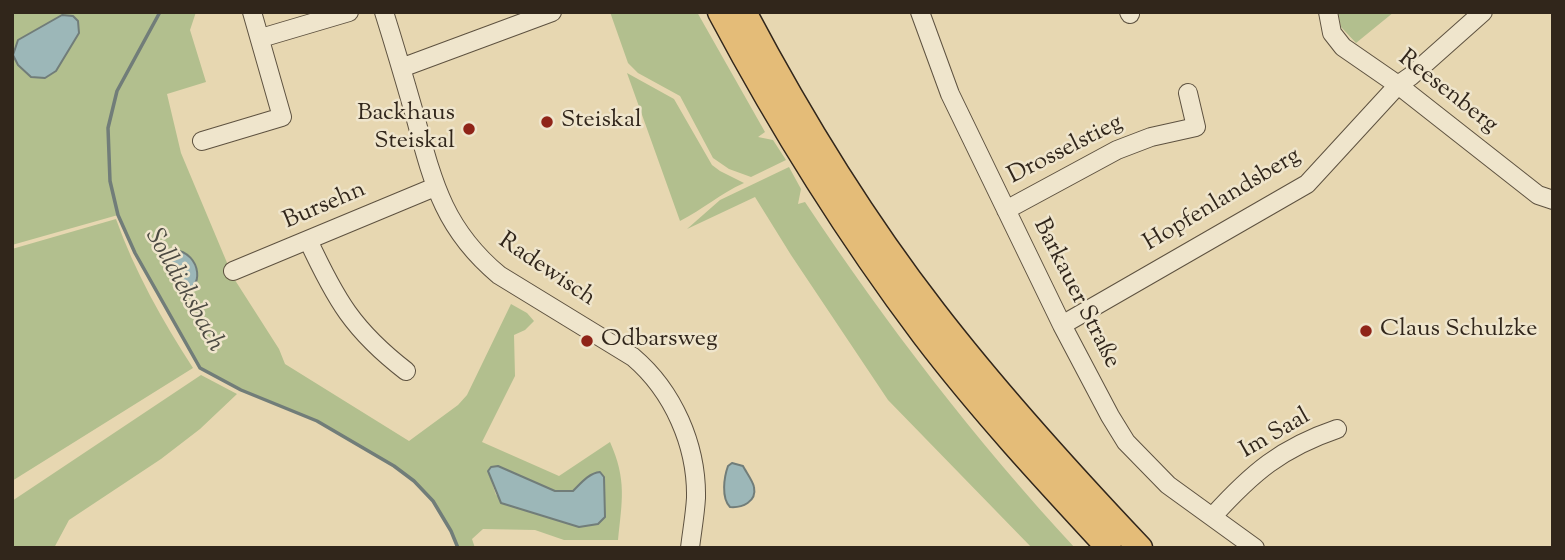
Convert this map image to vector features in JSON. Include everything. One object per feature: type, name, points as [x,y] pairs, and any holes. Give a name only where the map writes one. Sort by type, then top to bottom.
[{"type":"highway","points":[[720,12],[779,117],[891,290],[983,408],[1109,548]]},
{"type":"highway","points":[[744,12],[823,150],[933,310],[1021,419],[1140,548]]},
{"type":"street","points":[[202,141],[290,114],[252,12]]},
{"type":"street","points":[[261,38],[349,12]]},
{"type":"street","name":"Radewisch","points":[[384,12],[435,187],[462,237],[483,262],[545,304],[622,349],[659,383],[681,422],[692,459],[696,499],[690,548]]},
{"type":"street","points":[[401,68],[552,12]]},
{"type":"street","name":"Barkauer Straße","points":[[920,12],[950,94],[1062,325],[1126,442],[1168,485],[1255,548]]},
{"type":"street","name":"Reesenberg","points":[[1328,12],[1332,33],[1343,47],[1398,85],[1538,195],[1553,200]]},
{"type":"street","name":"Hopfenlandsberg","points":[[1062,325],[1307,184],[1398,85],[1412,76],[1483,12]]},
{"type":"street","name":"Drosselstieg","points":[[1006,210],[1117,150],[1151,137],[1196,127],[1188,93]]},
{"type":"street","name":"Bursehn","points":[[233,271],[435,187]]},
{"type":"street","points":[[308,240],[328,283],[355,324],[382,353],[406,371]]},
{"type":"street","name":"Im Saal","points":[[1213,516],[1265,464],[1308,439],[1337,429]]},
{"type":"green space","points":[[12,12],[196,12],[190,30],[206,82],[167,94],[181,153],[233,277],[279,349],[285,364],[409,441],[458,405],[467,395],[511,304],[527,313],[534,321],[525,330],[514,335],[515,376],[482,442],[559,476],[610,442],[621,479],[622,502],[618,540],[564,540],[535,530],[483,529],[472,539],[475,548],[458,548],[433,501],[414,481],[394,466],[317,421],[241,390],[200,368],[135,253],[118,215],[12,245]],"holes":[[[498,466],[555,491],[573,491],[595,473],[579,527],[496,495],[488,471]]]},
{"type":"green space","points":[[610,12],[697,12],[765,132],[758,137],[773,140],[786,160],[751,177],[729,169],[713,158],[680,96],[638,73],[628,63]]},
{"type":"green space","points":[[1338,12],[1394,12],[1356,43],[1341,27]]},
{"type":"green space","points":[[627,73],[674,99],[712,165],[744,183],[680,221]]},
{"type":"green space","points":[[789,167],[801,189],[798,204],[805,202],[933,381],[1002,466],[1075,548],[1032,548],[888,400],[755,197],[687,229],[720,200]]},
{"type":"green space","points":[[116,219],[150,295],[193,368],[12,481],[12,249]]},
{"type":"green space","points":[[201,375],[237,394],[200,429],[161,459],[69,520],[54,548],[12,548],[12,501]]},
{"type":"water","points":[[62,15],[73,16],[78,21],[79,33],[56,71],[45,78],[31,77],[18,65],[13,55],[18,40]]},
{"type":"water","points":[[174,250],[183,252],[195,265],[197,280],[188,290],[179,290],[170,269],[169,259]]},
{"type":"water","points":[[732,463],[743,466],[754,487],[751,500],[735,507],[730,507],[724,493],[728,466]]},
{"type":"water","points":[[498,466],[555,491],[573,491],[589,476],[600,472],[604,477],[605,517],[598,524],[579,527],[501,503],[488,471],[491,467]]},
{"type":"waterway","name":"Solldieksbach","points":[[160,12],[117,91],[108,128],[110,181],[118,215],[135,253],[200,368],[241,390],[317,421],[394,466],[414,481],[433,501],[458,548]]},
{"type":"place","name":"Steiskal","points":[[547,122]]},
{"type":"place","name":"Backhaus Steiskal","points":[[469,129]]},
{"type":"place","name":"Claus Schulzke","points":[[1366,331]]},
{"type":"place","name":"Odbarsweg","points":[[587,341]]}]
